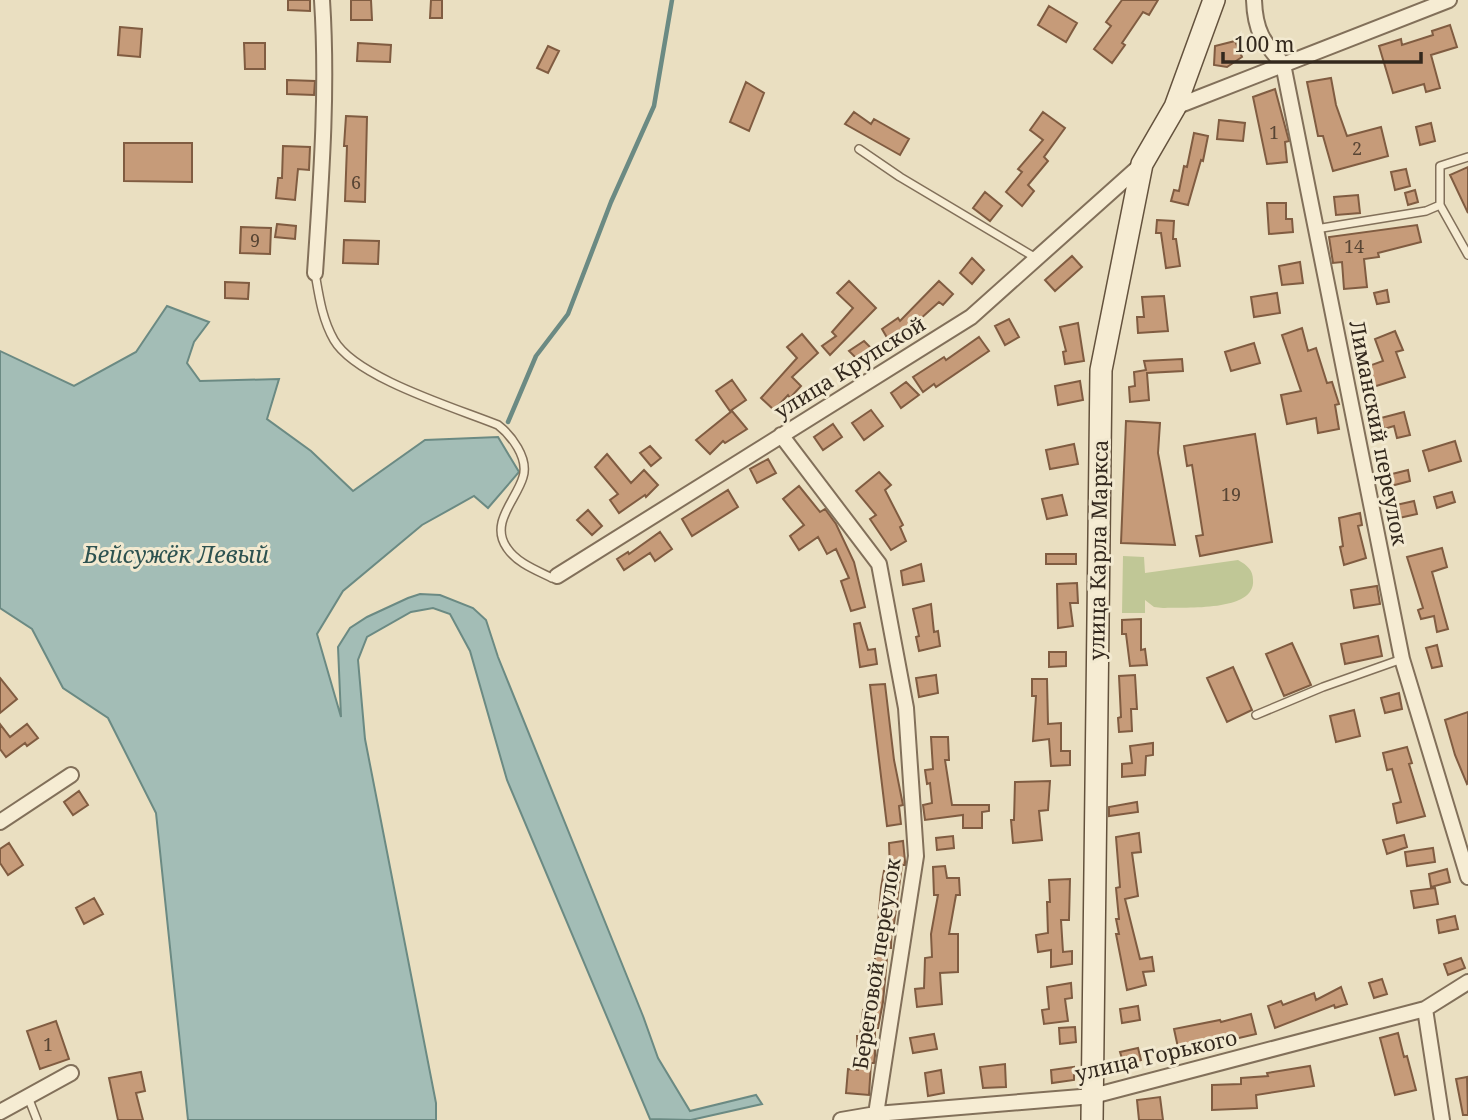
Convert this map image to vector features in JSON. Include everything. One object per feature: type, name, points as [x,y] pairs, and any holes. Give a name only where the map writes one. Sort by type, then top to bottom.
[{"type":"main road","name":"улица Карла Маркса","points":[[1092,1120],[1101,370],[1142,164],[1175,107],[1214,0]]},
{"type":"street","points":[[315,273],[322,161],[325,34],[322,0]]},
{"type":"street","name":"Лиманский переулок","points":[[1254,0],[1258,30],[1283,64],[1402,659],[1468,877]]},
{"type":"street","points":[[1175,107],[1449,0]]},
{"type":"street","name":"улица Крупской","points":[[556,576],[971,317],[1142,164]]},
{"type":"street","name":"Береговой переулок","points":[[781,435],[879,564],[906,708],[916,856],[876,1114]]},
{"type":"street","points":[[0,822],[71,775]]},
{"type":"street","name":"улица Горького","points":[[841,1120],[876,1114],[1093,1096],[1425,1009],[1468,982]]},
{"type":"street","points":[[1425,1009],[1442,1120]]},
{"type":"street","points":[[0,1112],[71,1073]]},
{"type":"lane","points":[[859,149],[900,177],[1036,258]]},
{"type":"lane","points":[[1468,157],[1440,166],[1440,205],[1468,255]]},
{"type":"lane","points":[[1316,229],[1426,211],[1440,205]]},
{"type":"lane","points":[[315,273],[323,318],[335,342],[352,360],[372,374],[498,425],[508,432],[523,461],[524,475],[508,505],[500,529],[505,546],[519,561],[552,578],[556,576]]},
{"type":"lane","points":[[1256,715],[1323,687],[1402,659]]},
{"type":"lane","points":[[29,1097],[37,1120]]},
{"type":"green space","points":[[1123,556],[1144,557],[1145,573],[1238,560],[1252,573],[1251,590],[1243,598],[1217,606],[1163,608],[1154,607],[1145,600],[1145,613],[1122,613]]},
{"type":"water","name":"Бейсужёк Левый","points":[[167,306],[209,322],[194,342],[187,363],[200,381],[279,379],[267,419],[311,451],[353,491],[425,440],[498,437],[519,472],[488,508],[474,496],[422,525],[343,591],[317,634],[341,717],[338,647],[350,628],[367,617],[420,594],[440,595],[473,608],[486,620],[498,657],[658,1058],[690,1111],[756,1095],[762,1104],[691,1120],[650,1119],[507,780],[470,651],[450,614],[433,608],[411,612],[367,637],[358,660],[365,739],[436,1103],[436,1120],[188,1120],[156,813],[108,718],[63,688],[32,629],[0,608],[0,351],[74,386],[136,352]]},
{"type":"building","points":[[288,0],[310,0],[310,11],[288,10]]},
{"type":"building","points":[[351,0],[371,0],[372,20],[351,20]]},
{"type":"building","points":[[431,0],[442,0],[442,18],[430,18]]},
{"type":"building","points":[[1122,0],[1158,0],[1149,15],[1143,12],[1112,63],[1094,49],[1111,26],[1106,22]]},
{"type":"building","points":[[1049,6],[1077,23],[1066,42],[1038,25]]},
{"type":"building","points":[[1450,25],[1457,47],[1431,55],[1440,88],[1426,92],[1424,84],[1393,93],[1379,46],[1401,39],[1402,45],[1433,35],[1432,31]]},
{"type":"building","points":[[120,27],[142,29],[140,57],[118,55]]},
{"type":"building","points":[[1235,41],[1242,57],[1227,67],[1214,65],[1215,46]]},
{"type":"building","points":[[244,43],[265,43],[265,69],[245,69]]},
{"type":"building","points":[[358,43],[391,45],[390,62],[357,61]]},
{"type":"building","points":[[548,46],[559,51],[548,73],[537,68]]},
{"type":"building","points":[[1331,78],[1336,105],[1347,136],[1381,127],[1388,156],[1333,171],[1323,136],[1318,136],[1307,82]]},
{"type":"building","points":[[287,80],[315,81],[314,95],[287,94]]},
{"type":"building","points":[[746,82],[764,93],[749,131],[730,122]]},
{"type":"building","points":[[1275,89],[1289,141],[1285,142],[1287,162],[1267,164],[1253,97]]},
{"type":"building","points":[[854,112],[871,124],[874,119],[909,139],[900,155],[845,124]]},
{"type":"building","points":[[1043,112],[1065,128],[1044,157],[1048,161],[1028,185],[1034,191],[1022,206],[1006,192],[1022,172],[1018,169],[1043,140],[1030,130]]},
{"type":"building","points":[[346,116],[367,117],[365,202],[345,201]]},
{"type":"building","points":[[1219,120],[1245,123],[1243,141],[1217,139]]},
{"type":"building","points":[[1431,123],[1435,141],[1420,145],[1416,127]]},
{"type":"building","points":[[1194,133],[1208,136],[1203,161],[1201,160],[1188,205],[1171,201],[1174,190],[1179,191]]},
{"type":"building","points":[[124,143],[192,143],[192,182],[124,181]]},
{"type":"building","points":[[283,146],[310,147],[309,170],[298,169],[295,200],[276,198],[278,178],[282,178]]},
{"type":"building","points":[[1468,167],[1468,213],[1450,175]]},
{"type":"building","points":[[1406,169],[1410,186],[1395,190],[1391,172]]},
{"type":"building","points":[[1415,190],[1418,202],[1408,205],[1405,193]]},
{"type":"building","points":[[985,192],[1002,206],[990,221],[973,208]]},
{"type":"building","points":[[1358,195],[1360,213],[1336,215],[1334,197]]},
{"type":"building","points":[[1267,203],[1286,203],[1286,219],[1292,219],[1293,232],[1269,234]]},
{"type":"building","points":[[1157,220],[1174,221],[1173,239],[1176,239],[1180,266],[1166,268],[1161,233],[1156,233]]},
{"type":"building","points":[[277,224],[296,226],[295,239],[275,237]]},
{"type":"building","points":[[1417,225],[1421,242],[1378,253],[1379,257],[1364,259],[1367,287],[1344,289],[1342,262],[1333,263],[1329,237]]},
{"type":"building","points":[[241,227],[271,228],[270,254],[240,253]]},
{"type":"building","points":[[344,240],[379,241],[378,264],[343,263]]},
{"type":"building","points":[[1072,256],[1082,267],[1055,291],[1045,280]]},
{"type":"building","points":[[972,258],[984,270],[972,284],[960,273]]},
{"type":"building","points":[[1300,262],[1303,283],[1282,285],[1279,266]]},
{"type":"building","points":[[849,281],[876,308],[830,355],[822,346],[836,336],[832,332],[853,308],[837,293]]},
{"type":"building","points":[[939,281],[953,294],[943,305],[939,302],[889,341],[882,329],[898,318],[900,321]]},
{"type":"building","points":[[225,282],[249,283],[248,299],[225,298]]},
{"type":"building","points":[[1387,290],[1389,302],[1377,304],[1374,293]]},
{"type":"building","points":[[1277,293],[1280,313],[1254,317],[1251,297]]},
{"type":"building","points":[[1164,296],[1168,331],[1138,333],[1137,317],[1144,317],[1142,297]]},
{"type":"building","points":[[1009,319],[1019,337],[1005,345],[995,326]]},
{"type":"building","points":[[1078,323],[1084,361],[1065,364],[1063,352],[1066,351],[1060,327]]},
{"type":"building","points":[[1302,328],[1308,351],[1316,348],[1327,383],[1332,382],[1339,404],[1335,405],[1339,429],[1318,433],[1316,418],[1287,424],[1281,395],[1301,391],[1282,335]]},
{"type":"building","points":[[1395,331],[1403,350],[1396,352],[1405,377],[1373,387],[1366,367],[1383,361],[1375,339]]},
{"type":"building","points":[[802,334],[818,353],[792,377],[801,386],[774,410],[761,398],[797,358],[787,347]]},
{"type":"building","points":[[979,337],[989,351],[936,387],[934,384],[923,392],[913,377],[944,357],[946,360]]},
{"type":"building","points":[[864,341],[872,349],[857,359],[849,351]]},
{"type":"building","points":[[1254,343],[1260,363],[1231,371],[1225,352]]},
{"type":"building","points":[[1182,359],[1183,371],[1147,373],[1149,400],[1130,402],[1129,387],[1135,386],[1134,372],[1146,370],[1144,361]]},
{"type":"building","points":[[732,380],[746,400],[730,411],[716,391]]},
{"type":"building","points":[[1080,381],[1083,400],[1058,405],[1055,386]]},
{"type":"building","points":[[906,382],[919,395],[901,408],[891,393]]},
{"type":"building","points":[[871,410],[883,426],[864,440],[852,423]]},
{"type":"building","points":[[732,411],[747,429],[725,443],[723,441],[710,454],[696,440]]},
{"type":"building","points":[[1404,412],[1410,435],[1397,438],[1394,426],[1384,429],[1381,418]]},
{"type":"building","points":[[1126,421],[1160,423],[1158,453],[1175,545],[1121,543]]},
{"type":"building","points":[[833,424],[842,437],[823,450],[814,437]]},
{"type":"building","points":[[1255,434],[1272,542],[1200,556],[1196,536],[1203,535],[1192,465],[1187,466],[1184,446]]},
{"type":"building","points":[[1455,441],[1461,461],[1429,471],[1423,451]]},
{"type":"building","points":[[1074,444],[1078,464],[1050,469],[1046,450]]},
{"type":"building","points":[[650,446],[661,458],[651,466],[640,453]]},
{"type":"building","points":[[607,454],[631,483],[644,470],[658,485],[646,497],[645,495],[619,513],[610,500],[618,494],[595,467]]},
{"type":"building","points":[[768,459],[776,473],[757,483],[750,469]]},
{"type":"building","points":[[1408,470],[1410,481],[1391,486],[1388,475]]},
{"type":"building","points":[[879,472],[891,485],[885,490],[903,525],[900,527],[906,541],[891,550],[870,519],[876,515],[856,491]]},
{"type":"building","points":[[799,486],[820,512],[825,509],[836,524],[854,562],[865,607],[851,611],[841,581],[849,578],[836,549],[827,554],[818,537],[799,550],[790,536],[804,525],[783,499]]},
{"type":"building","points":[[728,490],[738,507],[692,536],[682,519]]},
{"type":"building","points":[[1452,492],[1455,502],[1437,508],[1434,497]]},
{"type":"building","points":[[1062,495],[1067,515],[1047,519],[1042,499]]},
{"type":"building","points":[[1414,501],[1417,514],[1399,518],[1396,505]]},
{"type":"building","points":[[588,510],[602,526],[592,535],[577,520]]},
{"type":"building","points":[[1360,513],[1362,525],[1358,526],[1366,558],[1344,565],[1339,518]]},
{"type":"building","points":[[660,532],[672,549],[655,561],[650,553],[624,570],[617,559],[628,552],[629,554]]},
{"type":"building","points":[[1442,548],[1447,567],[1432,572],[1448,629],[1437,632],[1434,616],[1421,619],[1418,610],[1423,608],[1407,557]]},
{"type":"building","points":[[1046,554],[1076,554],[1076,564],[1046,564]]},
{"type":"building","points":[[921,564],[924,581],[903,585],[901,571]]},
{"type":"building","points":[[1077,583],[1078,603],[1070,603],[1073,626],[1058,628],[1057,584]]},
{"type":"building","points":[[1377,586],[1380,604],[1354,608],[1351,590]]},
{"type":"building","points":[[931,604],[934,632],[938,631],[940,646],[919,651],[916,637],[919,636],[913,609]]},
{"type":"building","points":[[1141,619],[1141,650],[1145,649],[1147,665],[1130,666],[1126,634],[1122,634],[1122,620]]},
{"type":"building","points":[[860,623],[868,650],[875,649],[877,664],[860,667],[854,624]]},
{"type":"building","points":[[1378,636],[1382,656],[1345,664],[1341,644]]},
{"type":"building","points":[[1292,643],[1311,685],[1284,696],[1266,654]]},
{"type":"building","points":[[1437,645],[1442,666],[1432,668],[1426,648]]},
{"type":"building","points":[[1049,652],[1066,652],[1066,666],[1049,667]]},
{"type":"building","points":[[1233,667],[1252,710],[1227,722],[1207,678]]},
{"type":"building","points":[[936,675],[938,693],[919,697],[916,678]]},
{"type":"building","points":[[1135,675],[1137,709],[1131,709],[1132,731],[1119,732],[1119,676]]},
{"type":"building","points":[[0,678],[17,699],[0,713]]},
{"type":"building","points":[[1032,679],[1047,679],[1048,724],[1061,723],[1061,751],[1070,751],[1070,765],[1051,766],[1049,739],[1033,741],[1036,696],[1032,696]]},
{"type":"building","points":[[885,684],[894,760],[903,805],[899,806],[901,824],[887,826],[870,685]]},
{"type":"building","points":[[1399,693],[1402,709],[1385,713],[1381,698]]},
{"type":"building","points":[[1354,710],[1360,736],[1336,742],[1330,716]]},
{"type":"building","points":[[1468,712],[1468,783],[1467,784],[1445,720]]},
{"type":"building","points":[[0,724],[10,737],[27,724],[38,738],[27,746],[25,743],[6,757],[0,749]]},
{"type":"building","points":[[931,737],[948,737],[949,760],[945,760],[952,805],[989,805],[989,811],[982,812],[982,828],[963,828],[963,815],[925,820],[923,805],[932,803],[930,783],[927,784],[925,770],[933,769]]},
{"type":"building","points":[[1153,743],[1153,755],[1146,756],[1145,775],[1122,777],[1122,764],[1132,763],[1130,746]]},
{"type":"building","points":[[1407,747],[1412,763],[1409,764],[1425,816],[1397,823],[1393,804],[1401,802],[1392,769],[1387,770],[1383,753]]},
{"type":"building","points":[[1050,781],[1048,810],[1039,811],[1042,840],[1013,843],[1011,820],[1014,820],[1015,782]]},
{"type":"building","points":[[79,791],[88,805],[73,815],[64,802]]},
{"type":"building","points":[[1137,802],[1138,812],[1109,816],[1109,807]]},
{"type":"building","points":[[1139,833],[1141,852],[1132,853],[1138,896],[1125,899],[1140,959],[1152,957],[1154,971],[1143,972],[1146,985],[1127,990],[1116,934],[1119,934],[1116,919],[1119,919],[1116,888],[1120,887],[1116,837]]},
{"type":"building","points":[[1404,835],[1407,847],[1387,854],[1383,840]]},
{"type":"building","points":[[953,836],[954,848],[937,850],[936,838]]},
{"type":"building","points":[[903,841],[905,865],[902,865],[894,924],[892,923],[883,1002],[878,1028],[875,1028],[875,1056],[874,1063],[871,1063],[869,1095],[846,1093],[848,1069],[858,1070],[857,1036],[860,1036],[870,982],[873,982],[881,888],[884,871],[890,872],[889,843]]},
{"type":"building","points":[[9,843],[23,865],[8,875],[0,863],[0,849]]},
{"type":"building","points":[[1433,848],[1435,862],[1407,866],[1405,852]]},
{"type":"building","points":[[945,866],[947,878],[959,878],[960,895],[956,895],[949,934],[958,934],[958,972],[940,973],[942,1004],[917,1007],[915,989],[924,988],[925,958],[932,957],[931,934],[938,895],[934,895],[933,867]]},
{"type":"building","points":[[1447,869],[1450,882],[1431,887],[1429,874]]},
{"type":"building","points":[[1070,879],[1069,920],[1061,920],[1063,952],[1072,951],[1072,964],[1051,967],[1051,950],[1038,952],[1036,935],[1048,933],[1049,880]]},
{"type":"building","points":[[1435,888],[1438,904],[1414,908],[1411,891]]},
{"type":"building","points":[[94,898],[103,914],[84,924],[76,908]]},
{"type":"building","points":[[1455,916],[1458,929],[1439,933],[1437,920]]},
{"type":"building","points":[[1461,958],[1465,968],[1448,975],[1444,964]]},
{"type":"building","points":[[1382,979],[1387,994],[1374,998],[1369,983]]},
{"type":"building","points":[[1071,983],[1072,998],[1065,999],[1068,1021],[1044,1024],[1042,1010],[1049,1009],[1047,987]]},
{"type":"building","points":[[1341,987],[1347,1004],[1335,1008],[1334,1005],[1275,1028],[1268,1006],[1281,1001],[1283,1005],[1314,993],[1316,1000]]},
{"type":"building","points":[[1138,1006],[1140,1020],[1122,1023],[1120,1009]]},
{"type":"building","points":[[1251,1014],[1256,1034],[1179,1052],[1174,1029],[1220,1020],[1221,1022]]},
{"type":"building","points":[[56,1021],[69,1059],[40,1069],[27,1031]]},
{"type":"building","points":[[1075,1027],[1076,1042],[1060,1044],[1059,1028]]},
{"type":"building","points":[[1398,1033],[1416,1090],[1395,1095],[1380,1038]]},
{"type":"building","points":[[934,1034],[937,1049],[913,1053],[910,1038]]},
{"type":"building","points":[[1138,1048],[1141,1060],[1124,1065],[1120,1052]]},
{"type":"building","points":[[1005,1064],[1006,1087],[983,1088],[980,1067]]},
{"type":"building","points":[[1310,1066],[1314,1086],[1256,1095],[1257,1108],[1212,1110],[1212,1085],[1241,1084],[1241,1078],[1268,1076],[1267,1073]]},
{"type":"building","points":[[1074,1067],[1074,1080],[1052,1083],[1051,1070]]},
{"type":"building","points":[[941,1070],[944,1093],[928,1096],[925,1073]]},
{"type":"building","points":[[141,1072],[145,1091],[136,1093],[143,1120],[118,1120],[109,1078]]},
{"type":"building","points":[[1467,1077],[1468,1115],[1463,1115],[1456,1079]]},
{"type":"building","points":[[1160,1097],[1163,1120],[1139,1120],[1137,1100]]},
{"type":"waterway","points":[[508,422],[536,356],[568,314],[611,202],[654,106],[672,0]]}]
